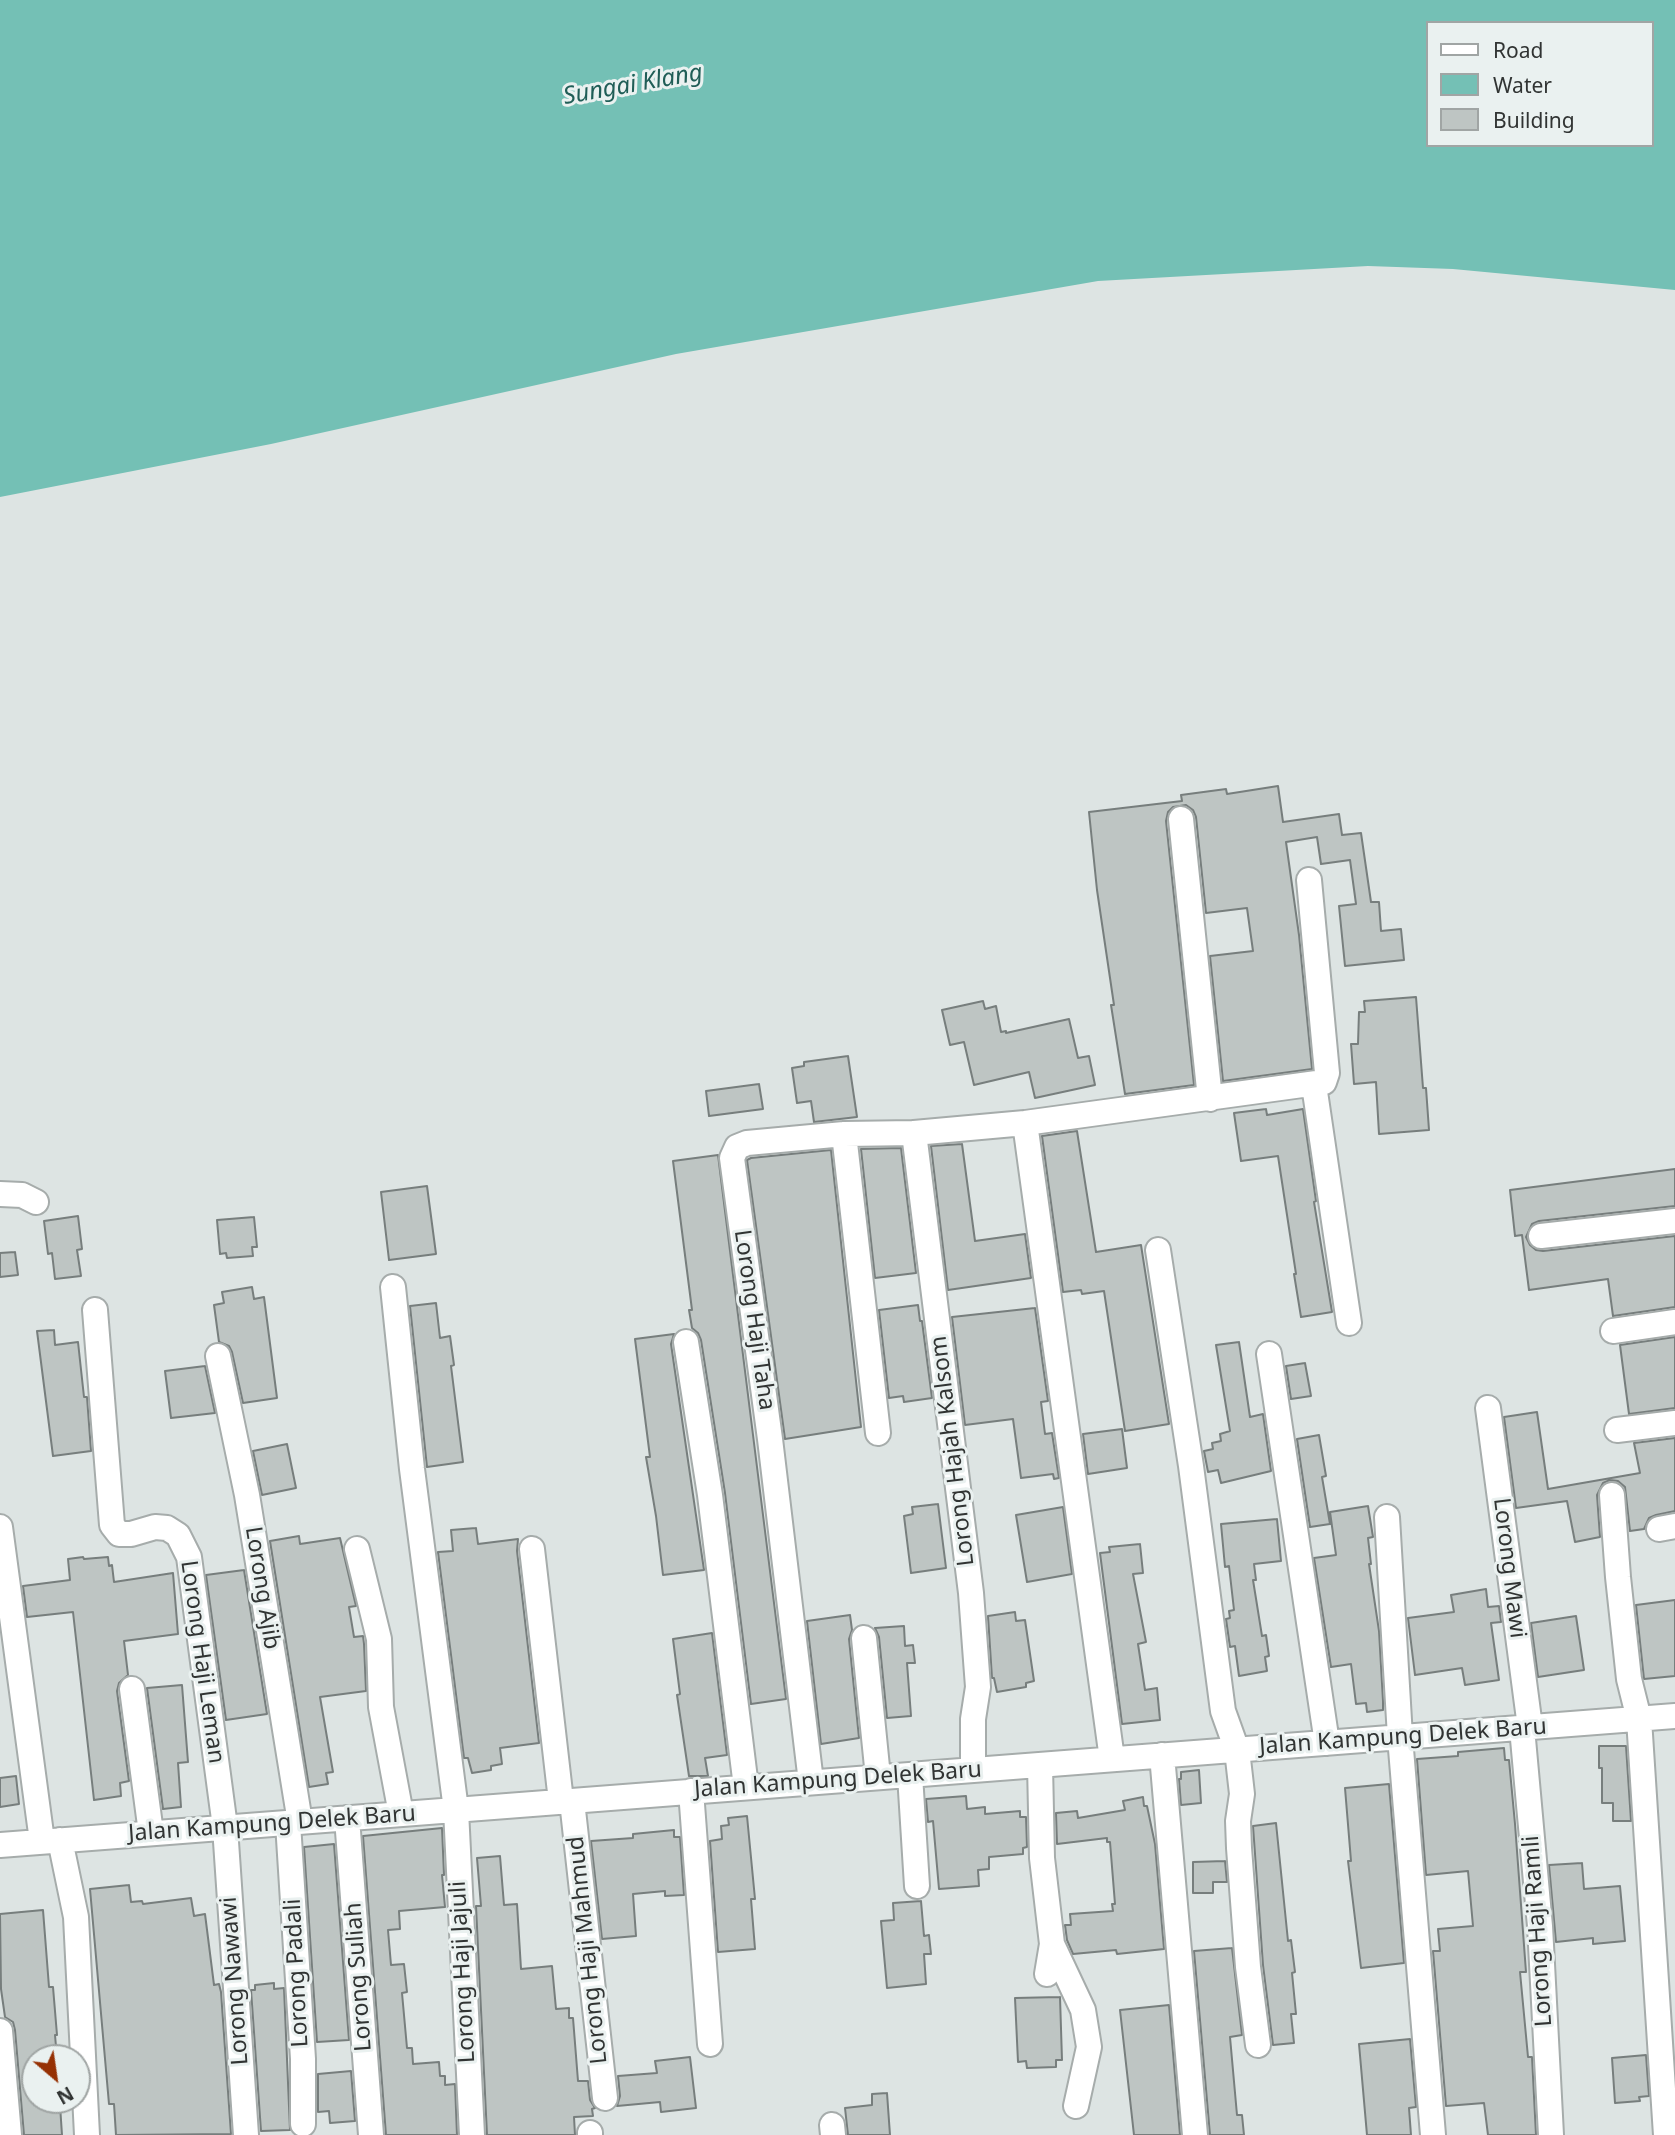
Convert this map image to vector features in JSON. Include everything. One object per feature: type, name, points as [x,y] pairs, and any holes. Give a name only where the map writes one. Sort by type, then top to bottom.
[{"type":"street","points":[[1181,819],[1210,1099]]},
{"type":"street","points":[[1308,880],[1327,1073],[1324,1082],[1314,1085],[1349,1323]]},
{"type":"street","name":"Lorong Haji Taha","points":[[811,1782],[732,1158],[737,1147],[747,1143],[1025,1123],[1314,1085]]},
{"type":"street","points":[[1025,1123],[1112,1759]]},
{"type":"street","name":"Lorong Hajah Kalsom","points":[[914,1133],[971,1593],[978,1687],[973,1719],[973,1770]]},
{"type":"street","points":[[844,1135],[878,1433]]},
{"type":"street","points":[[0,1195],[22,1195],[36,1202]]},
{"type":"street","points":[[1541,1236],[1675,1221]]},
{"type":"street","points":[[1158,1250],[1191,1466],[1223,1711],[1237,1750],[1242,1794],[1238,1821],[1240,1861],[1248,1967],[1258,2045]]},
{"type":"street","name":"Lorong Haji Jajuli","points":[[393,1287],[412,1469],[456,1810],[472,2135]]},
{"type":"street","name":"Lorong Haji Leman","points":[[95,1310],[112,1525],[119,1534],[131,1534],[155,1527],[167,1528],[178,1535],[189,1556],[225,1827]]},
{"type":"street","points":[[1613,1331],[1675,1322]]},
{"type":"street","points":[[686,1342],[709,1495],[746,1787]]},
{"type":"street","points":[[1269,1354],[1327,1743]]},
{"type":"street","name":"Lorong Ajib","points":[[218,1356],[247,1495],[294,1822]]},
{"type":"street","name":"Lorong Mawi","points":[[1488,1408],[1526,1727]]},
{"type":"street","points":[[1617,1430],[1675,1423]]},
{"type":"street","points":[[1612,1495],[1628,1667],[1639,1718],[1666,2135]]},
{"type":"street","points":[[1387,1517],[1400,1737],[1433,2135]]},
{"type":"street","points":[[0,1527],[51,1841],[76,1916],[87,2135]]},
{"type":"street","points":[[357,1549],[379,1639],[381,1707],[401,1814]]},
{"type":"street","name":"Lorong Haji Mahmud","points":[[532,1549],[605,2098]]},
{"type":"street","points":[[864,1638],[878,1777]]},
{"type":"street","points":[[132,1689],[151,1833]]},
{"type":"street","name":"Jalan Kampung Delek Baru","points":[[0,1845],[1675,1716]]},
{"type":"street","name":"Lorong Haji Ramli","points":[[1526,1727],[1551,2135]]},
{"type":"street","points":[[1162,1755],[1195,2135]]},
{"type":"street","points":[[1040,1765],[1042,1858],[1052,1944],[1047,1974]]},
{"type":"street","points":[[910,1775],[917,1886]]},
{"type":"street","points":[[691,1791],[710,2044]]},
{"type":"street","name":"Lorong Suliah","points":[[347,1818],[371,2135]]},
{"type":"street","name":"Lorong Padali","points":[[294,1822],[303,2124]]},
{"type":"street","name":"Lorong Nawawi","points":[[225,1827],[246,2135]]},
{"type":"street","points":[[1052,1944],[1083,2010],[1085,2022],[1088,2047],[1076,2106]]},
{"type":"street","points":[[0,2031],[9,2135]]},
{"type":"water","name":"Sungai Klang","points":[[0,0],[1675,0],[1675,290],[1453,269],[1368,266],[1098,281],[676,354],[271,444],[0,497]]},
{"type":"building","points":[[1278,786],[1283,822],[1339,814],[1342,835],[1361,833],[1371,902],[1379,902],[1381,931],[1401,929],[1404,960],[1345,966],[1339,906],[1356,904],[1350,860],[1321,864],[1317,837],[1286,842],[1299,935],[1312,1069],[1223,1081],[1210,956],[1253,951],[1247,908],[1206,913],[1196,817],[1193,810],[1186,805],[1173,807],[1168,812],[1166,821],[1194,1085],[1125,1094],[1111,1005],[1114,1005],[1089,812],[1182,801],[1181,795],[1226,789],[1227,794]]},
{"type":"building","points":[[1416,997],[1429,1130],[1379,1134],[1376,1082],[1354,1084],[1351,1044],[1358,1044],[1359,1012],[1365,1012],[1364,1001]]},
{"type":"building","points":[[983,1001],[985,1009],[996,1006],[1001,1032],[1069,1019],[1078,1058],[1089,1056],[1095,1085],[1035,1098],[1029,1072],[974,1085],[964,1042],[950,1045],[942,1010]]},
{"type":"building","points":[[848,1056],[857,1117],[814,1122],[811,1101],[797,1103],[792,1068],[804,1066],[804,1062]]},
{"type":"building","points":[[759,1084],[763,1109],[709,1116],[706,1091]]},
{"type":"building","points":[[1266,1109],[1267,1115],[1303,1109],[1316,1201],[1314,1202],[1332,1312],[1301,1317],[1278,1156],[1241,1161],[1234,1113]]},
{"type":"building","points":[[1077,1131],[1096,1252],[1141,1245],[1169,1424],[1125,1431],[1104,1291],[1082,1294],[1081,1290],[1063,1292],[1042,1136]]},
{"type":"building","points":[[962,1144],[975,1241],[1025,1234],[1031,1278],[948,1290],[931,1146]]},
{"type":"building","points":[[901,1148],[916,1273],[875,1278],[861,1149]]},
{"type":"building","points":[[831,1150],[861,1427],[785,1439],[747,1160]]},
{"type":"building","points":[[718,1155],[786,1699],[751,1704],[725,1493],[701,1340],[692,1328],[689,1310],[692,1310],[673,1161]]},
{"type":"building","points":[[1675,1169],[1675,1206],[1539,1221],[1532,1224],[1526,1237],[1536,1250],[1543,1251],[1675,1236],[1675,1307],[1613,1316],[1608,1279],[1529,1290],[1522,1235],[1515,1236],[1510,1190]]},
{"type":"building","points":[[427,1186],[436,1254],[389,1260],[381,1192]]},
{"type":"building","points":[[78,1216],[82,1249],[77,1250],[81,1276],[55,1279],[52,1253],[48,1254],[44,1221]]},
{"type":"building","points":[[254,1217],[257,1247],[252,1247],[253,1256],[227,1258],[226,1253],[220,1254],[217,1220]]},
{"type":"building","points":[[15,1252],[18,1275],[0,1277],[0,1253]]},
{"type":"building","points":[[252,1287],[254,1299],[264,1297],[277,1398],[243,1403],[232,1352],[229,1346],[219,1342],[214,1305],[224,1303],[222,1292]]},
{"type":"building","points":[[436,1303],[440,1338],[450,1336],[463,1462],[427,1467],[410,1306]]},
{"type":"building","points":[[918,1305],[932,1398],[904,1402],[903,1396],[889,1398],[879,1310]]},
{"type":"building","points":[[1035,1308],[1048,1401],[1041,1402],[1045,1434],[1052,1433],[1059,1478],[1054,1479],[1053,1474],[1021,1478],[1013,1419],[965,1425],[952,1317]]},
{"type":"building","points":[[54,1330],[55,1345],[78,1342],[84,1397],[87,1397],[91,1451],[53,1456],[37,1331]]},
{"type":"building","points":[[674,1334],[671,1344],[704,1570],[663,1575],[646,1457],[650,1457],[635,1339]]},
{"type":"building","points":[[1675,1337],[1675,1408],[1629,1414],[1620,1345]]},
{"type":"building","points":[[1239,1342],[1250,1417],[1263,1414],[1271,1471],[1221,1483],[1218,1470],[1208,1472],[1204,1451],[1213,1449],[1212,1443],[1221,1441],[1220,1434],[1230,1431],[1216,1345]]},
{"type":"building","points":[[1305,1363],[1311,1396],[1291,1399],[1286,1366]]},
{"type":"building","points":[[205,1366],[215,1413],[171,1418],[165,1371]]},
{"type":"building","points":[[1537,1412],[1548,1489],[1640,1473],[1634,1443],[1675,1438],[1675,1511],[1649,1518],[1644,1529],[1630,1531],[1625,1487],[1618,1481],[1610,1480],[1603,1483],[1597,1495],[1600,1537],[1575,1542],[1567,1501],[1516,1508],[1504,1417]]},
{"type":"building","points":[[1122,1429],[1127,1468],[1088,1474],[1083,1434]]},
{"type":"building","points":[[1319,1435],[1326,1476],[1322,1477],[1330,1524],[1310,1527],[1297,1439]]},
{"type":"building","points":[[287,1444],[296,1488],[262,1495],[253,1451]]},
{"type":"building","points":[[938,1504],[946,1568],[911,1573],[904,1516],[913,1514],[912,1507]]},
{"type":"building","points":[[1368,1506],[1373,1537],[1368,1538],[1369,1564],[1379,1631],[1383,1710],[1367,1712],[1366,1703],[1356,1704],[1351,1664],[1331,1667],[1314,1558],[1336,1555],[1330,1512]]},
{"type":"building","points":[[1063,1507],[1072,1574],[1027,1582],[1016,1515]]},
{"type":"building","points":[[1277,1519],[1281,1561],[1254,1564],[1256,1580],[1253,1580],[1262,1636],[1266,1635],[1269,1656],[1265,1657],[1267,1671],[1239,1676],[1235,1646],[1230,1647],[1226,1619],[1230,1618],[1229,1611],[1234,1610],[1229,1566],[1225,1567],[1221,1524]]},
{"type":"building","points":[[476,1528],[478,1544],[518,1539],[517,1551],[539,1743],[500,1748],[502,1764],[491,1766],[491,1770],[472,1773],[468,1758],[464,1758],[438,1552],[453,1551],[451,1530]]},
{"type":"building","points":[[299,1536],[300,1544],[340,1538],[356,1606],[349,1607],[354,1637],[363,1636],[366,1691],[320,1697],[333,1772],[326,1773],[328,1784],[309,1787],[270,1541]]},
{"type":"building","points":[[1140,1544],[1143,1573],[1133,1574],[1146,1642],[1138,1644],[1145,1690],[1157,1688],[1160,1720],[1122,1724],[1100,1553],[1110,1552],[1109,1547]]},
{"type":"building","points":[[108,1557],[114,1582],[173,1573],[178,1634],[124,1641],[128,1675],[119,1683],[117,1691],[129,1781],[120,1783],[121,1796],[94,1800],[73,1612],[27,1617],[23,1586],[70,1580],[68,1559]]},
{"type":"building","points":[[244,1570],[267,1714],[226,1720],[206,1575]]},
{"type":"building","points":[[1486,1589],[1488,1607],[1499,1606],[1501,1622],[1491,1623],[1499,1680],[1465,1685],[1462,1668],[1415,1675],[1408,1618],[1454,1612],[1451,1595]]},
{"type":"building","points":[[1675,1600],[1675,1676],[1644,1679],[1636,1605]]},
{"type":"building","points":[[1015,1612],[1016,1621],[1025,1620],[1034,1681],[1026,1683],[1026,1687],[997,1692],[992,1678],[988,1616]]},
{"type":"building","points":[[850,1615],[852,1630],[849,1639],[859,1738],[821,1744],[807,1621]]},
{"type":"building","points":[[1576,1616],[1584,1670],[1538,1677],[1531,1623]]},
{"type":"building","points":[[904,1626],[905,1646],[913,1645],[915,1663],[907,1663],[911,1716],[887,1718],[879,1637],[875,1628]]},
{"type":"building","points":[[712,1633],[727,1755],[705,1758],[708,1776],[689,1776],[677,1695],[680,1694],[673,1639]]},
{"type":"building","points":[[182,1685],[188,1762],[178,1763],[181,1807],[163,1809],[147,1688]]},
{"type":"building","points":[[1599,1746],[1626,1746],[1631,1821],[1613,1821],[1613,1803],[1602,1803]]},
{"type":"building","points":[[1504,1748],[1505,1760],[1509,1760],[1515,1824],[1526,1972],[1520,1972],[1528,2057],[1532,2057],[1536,2135],[1488,2135],[1484,2103],[1446,2106],[1433,1951],[1440,1951],[1438,1929],[1473,1926],[1468,1871],[1426,1875],[1417,1759],[1458,1756],[1458,1752]]},
{"type":"building","points":[[1199,1770],[1201,1803],[1181,1805],[1181,1772]]},
{"type":"building","points":[[16,1776],[19,1804],[0,1807],[0,1778]]},
{"type":"building","points":[[1389,1784],[1404,1963],[1361,1968],[1348,1861],[1351,1861],[1345,1788]]},
{"type":"building","points":[[966,1796],[967,1809],[985,1807],[985,1814],[1020,1811],[1020,1817],[1026,1817],[1027,1847],[1023,1848],[1023,1854],[989,1857],[989,1869],[978,1870],[979,1886],[939,1889],[933,1821],[928,1822],[926,1799]]},
{"type":"building","points":[[1143,1797],[1155,1844],[1164,1949],[1117,1954],[1116,1950],[1073,1954],[1065,1925],[1071,1925],[1070,1914],[1113,1911],[1112,1904],[1115,1904],[1110,1842],[1107,1842],[1107,1838],[1057,1844],[1056,1813],[1077,1811],[1078,1818],[1125,1810],[1123,1801]]},
{"type":"building","points":[[747,1816],[755,1899],[751,1899],[755,1949],[718,1952],[710,1841],[722,1839],[721,1826],[729,1825],[728,1818]]},
{"type":"building","points":[[1276,1823],[1288,1941],[1291,1940],[1295,1972],[1292,1973],[1296,2014],[1291,2014],[1294,2043],[1273,2045],[1263,1965],[1253,1826]]},
{"type":"building","points":[[442,1828],[445,1907],[399,1911],[400,1929],[388,1930],[391,1965],[404,1964],[407,1992],[402,1993],[407,2048],[412,2048],[413,2064],[439,2062],[440,2076],[445,2076],[445,2085],[455,2084],[457,2135],[386,2135],[363,1836]]},
{"type":"building","points":[[674,1830],[674,1837],[680,1837],[684,1895],[665,1896],[665,1891],[633,1894],[636,1936],[602,1939],[591,1841],[633,1838],[633,1834]]},
{"type":"building","points":[[334,1844],[349,2040],[317,2042],[304,1847]]},
{"type":"building","points":[[500,1856],[504,1905],[517,1904],[521,1969],[552,1966],[556,2009],[569,2008],[569,2018],[573,2018],[578,2081],[588,2081],[590,2100],[595,2108],[592,2109],[593,2116],[574,2117],[575,2135],[487,2135],[476,1906],[481,1906],[477,1858]]},
{"type":"building","points":[[1225,1861],[1227,1882],[1213,1882],[1213,1893],[1193,1893],[1193,1862]]},
{"type":"building","points":[[1582,1863],[1584,1889],[1620,1886],[1625,1941],[1593,1944],[1593,1938],[1556,1942],[1549,1865]]},
{"type":"building","points":[[129,1885],[131,1902],[142,1901],[143,1904],[191,1898],[194,1916],[205,1914],[214,1985],[219,1984],[221,1992],[231,2134],[116,2135],[114,2104],[109,2104],[90,1889]]},
{"type":"building","points":[[921,1901],[924,1936],[929,1935],[931,1954],[924,1954],[926,1984],[887,1988],[881,1921],[894,1920],[893,1903]]},
{"type":"building","points":[[43,1910],[49,1987],[53,1987],[56,2044],[21,2044],[21,2100],[15,2030],[13,2022],[5,2017],[1,1989],[0,1914]]},
{"type":"building","points":[[1232,1948],[1242,2035],[1230,2037],[1237,2115],[1242,2115],[1244,2135],[1210,2135],[1194,1951]]},
{"type":"building","points":[[274,1983],[274,1989],[284,1988],[290,2130],[261,2131],[251,1990],[255,1990],[255,1985]]},
{"type":"building","points":[[1060,1997],[1062,2060],[1056,2060],[1056,2067],[1027,2068],[1026,2061],[1018,2062],[1015,1998]]},
{"type":"building","points":[[1169,2005],[1180,2135],[1134,2135],[1120,2010]]},
{"type":"building","points":[[1410,2039],[1416,2107],[1409,2108],[1411,2135],[1367,2135],[1359,2044]]},
{"type":"building","points":[[1646,2055],[1649,2096],[1639,2097],[1640,2101],[1615,2103],[1612,2058]]},
{"type":"building","points":[[690,2057],[696,2108],[661,2112],[660,2102],[617,2106],[620,2096],[618,2076],[657,2073],[655,2061]]},
{"type":"building","points":[[351,2071],[355,2121],[330,2123],[329,2111],[318,2112],[318,2074]]},
{"type":"building","points":[[887,2093],[890,2135],[848,2135],[845,2108],[872,2105],[872,2094]]},
{"type":"building","points":[[22,2114],[61,2114],[62,2135],[24,2135]]}]
